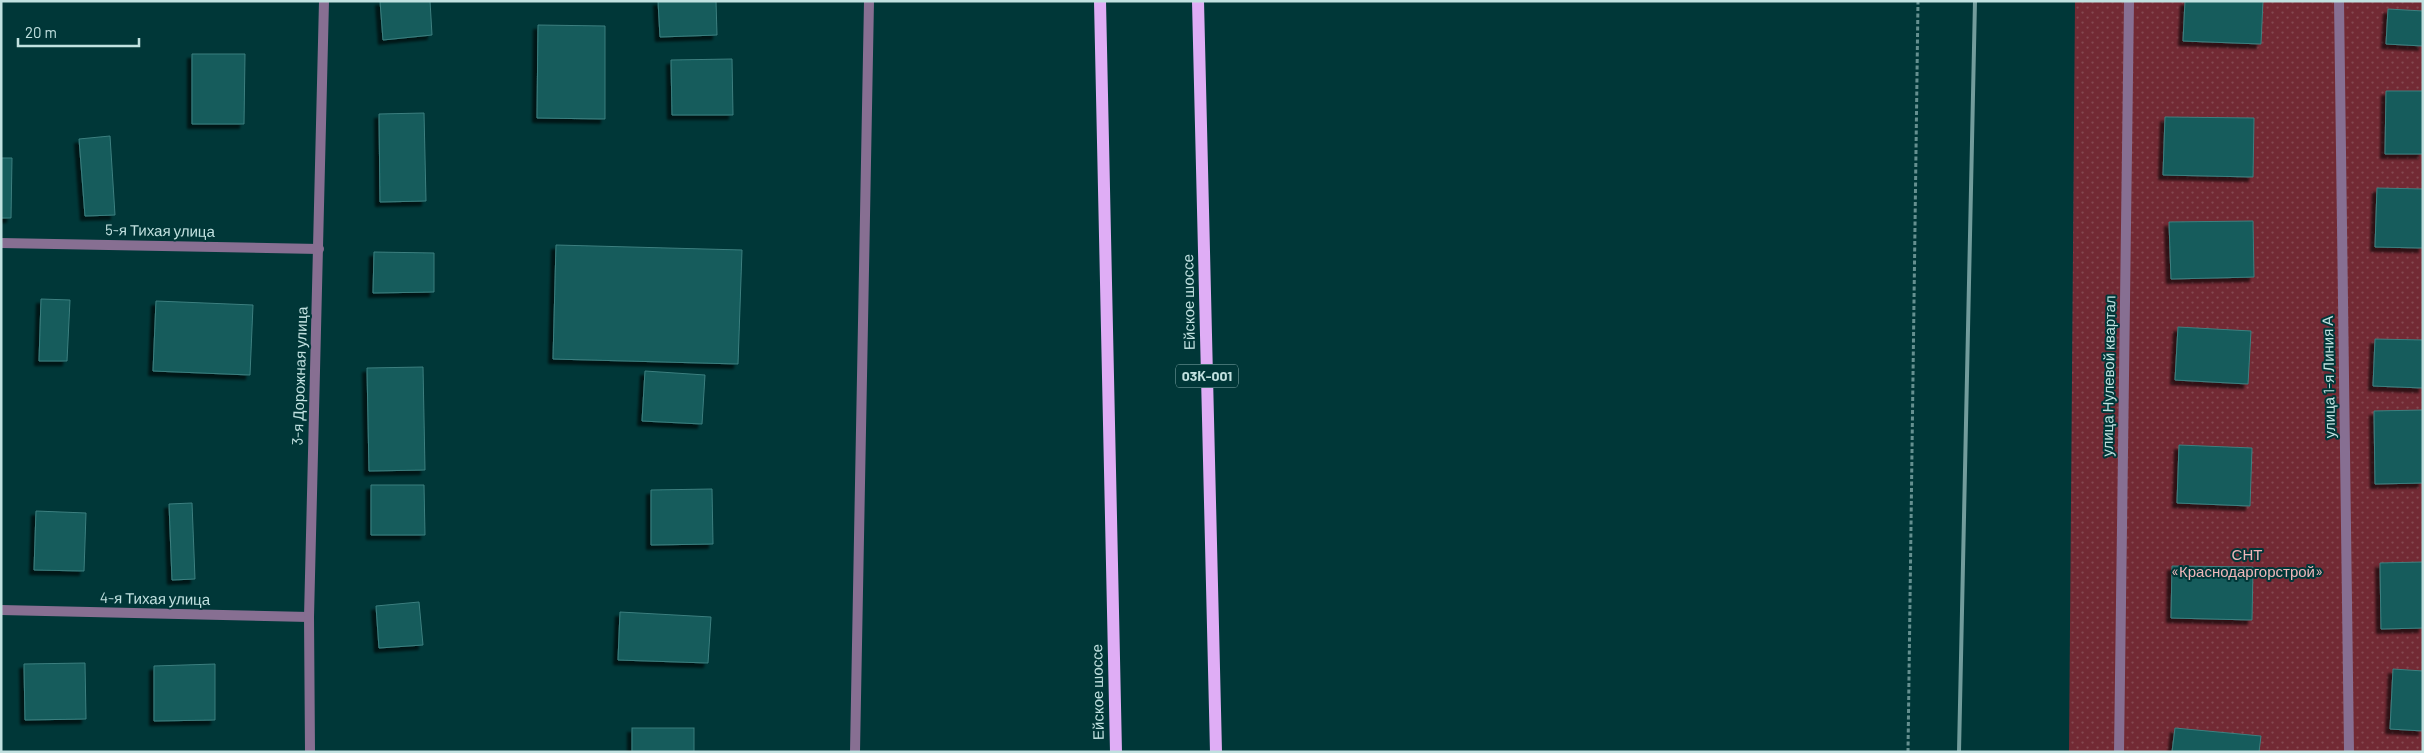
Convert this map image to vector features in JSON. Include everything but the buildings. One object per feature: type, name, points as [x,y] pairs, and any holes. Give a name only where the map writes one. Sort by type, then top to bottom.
[{"type":"main road","name":"Ейское шоссе","points":[[1100,1],[1116,752]]},
{"type":"main road","name":"Ейское шоссе","points":[[1198,1],[1216,752]]},
{"type":"street","name":"3-я Дорожная улица","points":[[310,752],[309,617],[324,1]]},
{"type":"street","points":[[855,752],[869,1]]},
{"type":"street","name":"улица Нулевой квартал","points":[[2119,752],[2129,1]]},
{"type":"street","name":"улица 1-я Линия А","points":[[2338,1],[2349,752]]},
{"type":"street","name":"5-я Тихая улица","points":[[1,243],[319,249]]},
{"type":"street","name":"4-я Тихая улица","points":[[1,610],[309,617]]},
{"type":"path","points":[[1908,752],[1918,1]]},
{"type":"green space","name":"СНТ «Краснодаргорстрой»","points":[[2075,1],[2423,1],[2423,752],[2069,752]]},
{"type":"railway","points":[[1959,752],[1975,1]]}]
